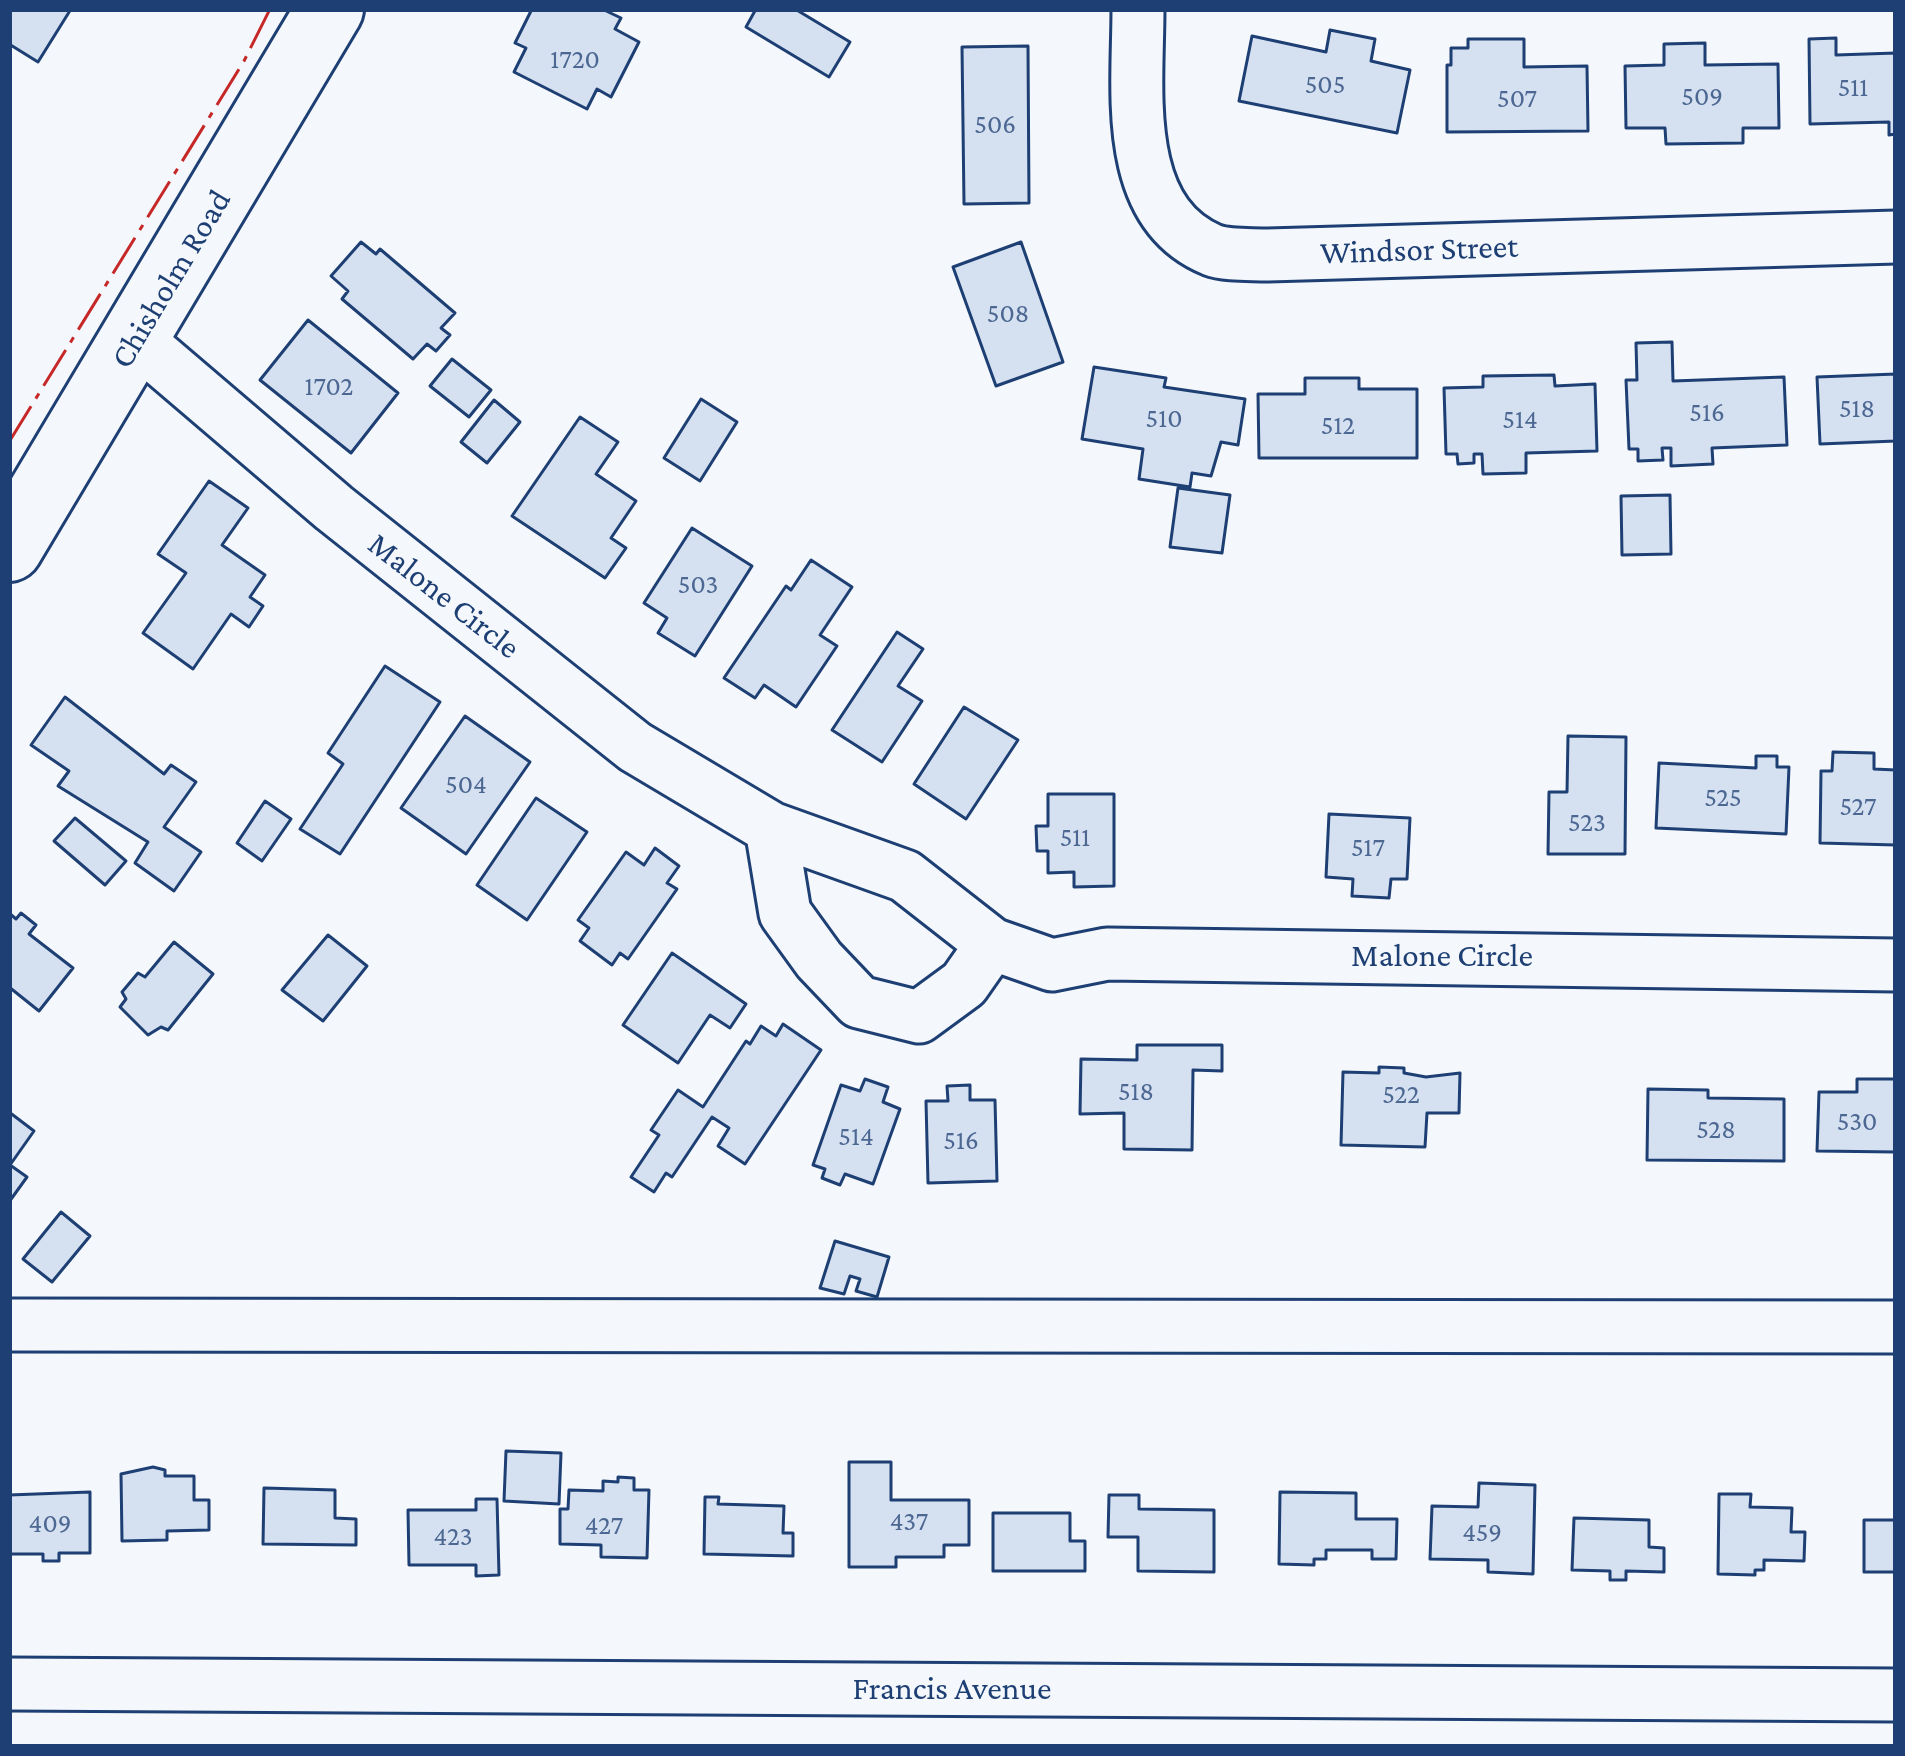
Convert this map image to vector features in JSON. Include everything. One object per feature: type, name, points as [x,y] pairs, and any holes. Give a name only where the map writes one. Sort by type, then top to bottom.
[{"type":"main road","name":"Chisholm Road","points":[[9,548],[330,9]]},
{"type":"street","name":"Windsor Street","points":[[1138,9],[1144,173],[1168,221],[1214,251],[1268,255],[1896,237]]},
{"type":"street","name":"Malone Circle","points":[[135,338],[334,508],[635,747],[771,828],[905,876],[992,944],[1052,965],[1107,954],[1896,965]]},
{"type":"street","points":[[771,828],[785,913],[859,1002],[919,1018],[964,983],[992,944]]},
{"type":"street","points":[[9,1325],[1896,1327]]},
{"type":"street","name":"Francis Avenue","points":[[9,1684],[1896,1695]]},
{"type":"building","points":[[9,9],[71,9],[38,62],[9,44]]},
{"type":"building","points":[[532,9],[602,9],[621,18],[615,29],[639,42],[611,97],[597,89],[587,109],[514,72],[526,48],[515,43]]},
{"type":"building","points":[[756,9],[795,9],[850,42],[829,77],[746,27]]},
{"type":"building","points":[[1330,30],[1375,39],[1371,61],[1410,70],[1397,133],[1239,101],[1252,36],[1326,52]]},
{"type":"building","points":[[1836,38],[1836,55],[1896,53],[1896,134],[1889,135],[1889,122],[1810,124],[1809,39]]},
{"type":"building","points":[[1468,39],[1524,39],[1524,67],[1587,66],[1588,131],[1447,132],[1447,65],[1451,65],[1451,48],[1468,48]]},
{"type":"building","points":[[1705,43],[1705,65],[1778,64],[1779,128],[1743,128],[1743,143],[1666,144],[1665,128],[1626,128],[1625,66],[1664,65],[1664,44]]},
{"type":"building","points":[[1028,46],[1029,203],[964,204],[962,47]]},
{"type":"building","points":[[361,242],[376,254],[380,249],[455,313],[441,328],[450,335],[436,351],[427,344],[413,359],[342,299],[348,291],[331,276]]},
{"type":"building","points":[[1021,242],[1063,362],[996,386],[953,267]]},
{"type":"building","points":[[308,320],[398,393],[351,453],[260,380]]},
{"type":"building","points":[[1672,342],[1673,381],[1784,377],[1787,445],[1712,448],[1713,464],[1671,466],[1671,448],[1662,448],[1663,460],[1638,461],[1638,449],[1629,449],[1626,380],[1637,380],[1636,343]]},
{"type":"building","points":[[452,359],[491,390],[469,417],[430,386]]},
{"type":"building","points":[[1094,367],[1166,378],[1164,387],[1245,399],[1238,445],[1221,442],[1211,476],[1192,473],[1190,487],[1139,479],[1143,449],[1082,439]]},
{"type":"building","points":[[1896,374],[1896,441],[1820,444],[1817,377]]},
{"type":"building","points":[[1554,375],[1555,386],[1595,384],[1597,451],[1526,453],[1526,473],[1483,474],[1482,454],[1474,454],[1474,463],[1458,464],[1457,454],[1446,454],[1444,388],[1483,387],[1483,376]]},
{"type":"building","points":[[1305,378],[1359,378],[1359,389],[1417,389],[1417,458],[1259,458],[1258,394],[1305,394]]},
{"type":"building","points":[[701,399],[737,422],[700,481],[664,458]]},
{"type":"building","points":[[494,400],[520,422],[487,463],[461,442]]},
{"type":"building","points":[[580,417],[618,442],[596,474],[636,501],[611,538],[626,548],[605,578],[512,516]]},
{"type":"building","points":[[209,481],[248,508],[222,545],[265,575],[250,597],[263,606],[249,627],[231,614],[193,669],[143,633],[186,573],[158,554]]},
{"type":"building","points":[[1178,488],[1230,495],[1222,553],[1170,547]]},
{"type":"building","points":[[1670,495],[1671,554],[1622,555],[1621,496]]},
{"type":"building","points":[[692,528],[752,566],[695,656],[658,633],[667,618],[644,603]]},
{"type":"building","points":[[811,560],[852,587],[820,635],[837,646],[796,707],[764,685],[755,698],[724,678],[786,586],[791,590]]},
{"type":"building","points":[[897,632],[923,649],[898,686],[922,701],[882,762],[832,730]]},
{"type":"building","points":[[385,666],[440,702],[340,854],[300,829],[343,764],[328,753]]},
{"type":"building","points":[[65,697],[164,774],[171,765],[196,782],[164,827],[201,852],[174,891],[135,863],[148,842],[58,786],[69,771],[31,745]]},
{"type":"building","points":[[964,707],[1018,740],[966,819],[914,784]]},
{"type":"building","points":[[465,716],[530,762],[466,854],[401,808]]},
{"type":"building","points":[[1568,736],[1626,737],[1625,854],[1548,854],[1549,792],[1567,792]]},
{"type":"building","points":[[1833,752],[1874,753],[1874,769],[1896,770],[1896,845],[1820,843],[1821,771],[1832,771]]},
{"type":"building","points":[[1756,756],[1777,756],[1777,767],[1789,767],[1786,834],[1656,828],[1659,763],[1756,768]]},
{"type":"building","points":[[1048,794],[1114,794],[1114,886],[1074,887],[1074,872],[1048,873],[1048,851],[1037,851],[1036,826],[1048,826]]},
{"type":"building","points":[[536,798],[587,832],[527,920],[477,885]]},
{"type":"building","points":[[265,801],[291,819],[262,861],[237,843]]},
{"type":"building","points":[[1329,814],[1410,818],[1407,879],[1391,879],[1389,898],[1352,896],[1353,879],[1326,877]]},
{"type":"building","points":[[75,818],[126,861],[105,885],[54,841]]},
{"type":"building","points":[[655,848],[679,866],[667,883],[677,889],[628,959],[620,953],[612,965],[580,941],[589,928],[578,920],[626,852],[644,865]]},
{"type":"building","points":[[9,913],[16,919],[21,913],[36,925],[29,934],[73,968],[39,1011],[9,987]]},
{"type":"building","points":[[328,935],[367,966],[323,1021],[282,990]]},
{"type":"building","points":[[174,942],[213,974],[168,1030],[161,1027],[148,1035],[120,1007],[126,999],[122,992],[138,973],[145,977]]},
{"type":"building","points":[[672,953],[746,1004],[730,1028],[710,1015],[678,1063],[623,1025]]},
{"type":"building","points":[[783,1024],[821,1050],[745,1164],[718,1146],[729,1128],[712,1117],[672,1177],[666,1173],[654,1192],[631,1177],[659,1135],[651,1130],[678,1090],[703,1107],[746,1041],[750,1044],[761,1026],[776,1036]]},
{"type":"building","points":[[1137,1045],[1222,1045],[1222,1071],[1193,1070],[1192,1150],[1124,1149],[1124,1113],[1080,1114],[1081,1059],[1137,1060]]},
{"type":"building","points":[[1379,1067],[1404,1068],[1404,1073],[1426,1077],[1460,1073],[1459,1113],[1427,1113],[1425,1147],[1341,1145],[1343,1072],[1379,1073]]},
{"type":"building","points":[[865,1079],[888,1087],[883,1102],[900,1109],[873,1184],[845,1174],[840,1185],[822,1178],[825,1169],[813,1165],[841,1085],[860,1091]]},
{"type":"building","points":[[1857,1079],[1896,1079],[1896,1152],[1817,1151],[1819,1092],[1857,1092]]},
{"type":"building","points":[[970,1085],[970,1100],[995,1100],[997,1181],[928,1183],[926,1101],[948,1101],[947,1086]]},
{"type":"building","points":[[1648,1089],[1708,1090],[1708,1098],[1784,1099],[1784,1161],[1647,1160]]},
{"type":"building","points":[[9,1112],[34,1131],[10,1165],[27,1177],[9,1202]]},
{"type":"building","points":[[61,1212],[90,1236],[52,1282],[23,1259]]},
{"type":"building","points":[[835,1241],[889,1257],[877,1297],[856,1291],[860,1279],[850,1276],[844,1294],[820,1288]]},
{"type":"building","points":[[506,1451],[561,1453],[559,1504],[504,1501]]},
{"type":"building","points":[[849,1462],[891,1462],[891,1500],[969,1500],[969,1545],[944,1545],[944,1557],[896,1557],[896,1567],[849,1567]]},
{"type":"building","points":[[153,1467],[165,1470],[165,1476],[194,1476],[194,1500],[209,1500],[209,1530],[167,1531],[167,1540],[122,1541],[121,1474]]},
{"type":"building","points":[[618,1477],[634,1478],[634,1490],[649,1490],[647,1558],[601,1557],[601,1545],[560,1544],[560,1509],[568,1509],[569,1490],[603,1491],[603,1481],[618,1482]]},
{"type":"building","points":[[1479,1483],[1535,1485],[1533,1574],[1488,1572],[1488,1560],[1430,1559],[1432,1506],[1478,1507]]},
{"type":"building","points":[[264,1488],[335,1490],[335,1518],[356,1519],[356,1545],[263,1544]]},
{"type":"building","points":[[90,1492],[90,1553],[59,1553],[59,1561],[43,1561],[43,1554],[9,1554],[9,1495]]},
{"type":"building","points":[[1280,1492],[1356,1493],[1356,1519],[1397,1519],[1396,1559],[1372,1559],[1372,1550],[1326,1550],[1326,1559],[1314,1559],[1314,1565],[1279,1564]]},
{"type":"building","points":[[1719,1494],[1751,1494],[1750,1507],[1792,1508],[1791,1532],[1805,1532],[1804,1561],[1764,1560],[1764,1570],[1755,1570],[1755,1575],[1718,1574]]},
{"type":"building","points":[[1109,1495],[1139,1495],[1139,1509],[1214,1510],[1214,1572],[1138,1571],[1138,1537],[1108,1537]]},
{"type":"building","points":[[705,1497],[719,1497],[718,1504],[784,1506],[783,1533],[793,1533],[793,1556],[704,1554]]},
{"type":"building","points":[[476,1499],[497,1499],[499,1575],[476,1576],[476,1565],[409,1565],[408,1510],[476,1510]]},
{"type":"building","points":[[993,1513],[1070,1513],[1070,1541],[1085,1541],[1085,1571],[993,1571]]},
{"type":"building","points":[[1574,1518],[1649,1520],[1649,1547],[1664,1548],[1664,1572],[1626,1571],[1626,1580],[1610,1580],[1610,1571],[1572,1570]]},
{"type":"building","points":[[1864,1520],[1896,1520],[1896,1572],[1864,1572]]},
{"type":"power","points":[[9,442],[244,61],[270,9]]}]
